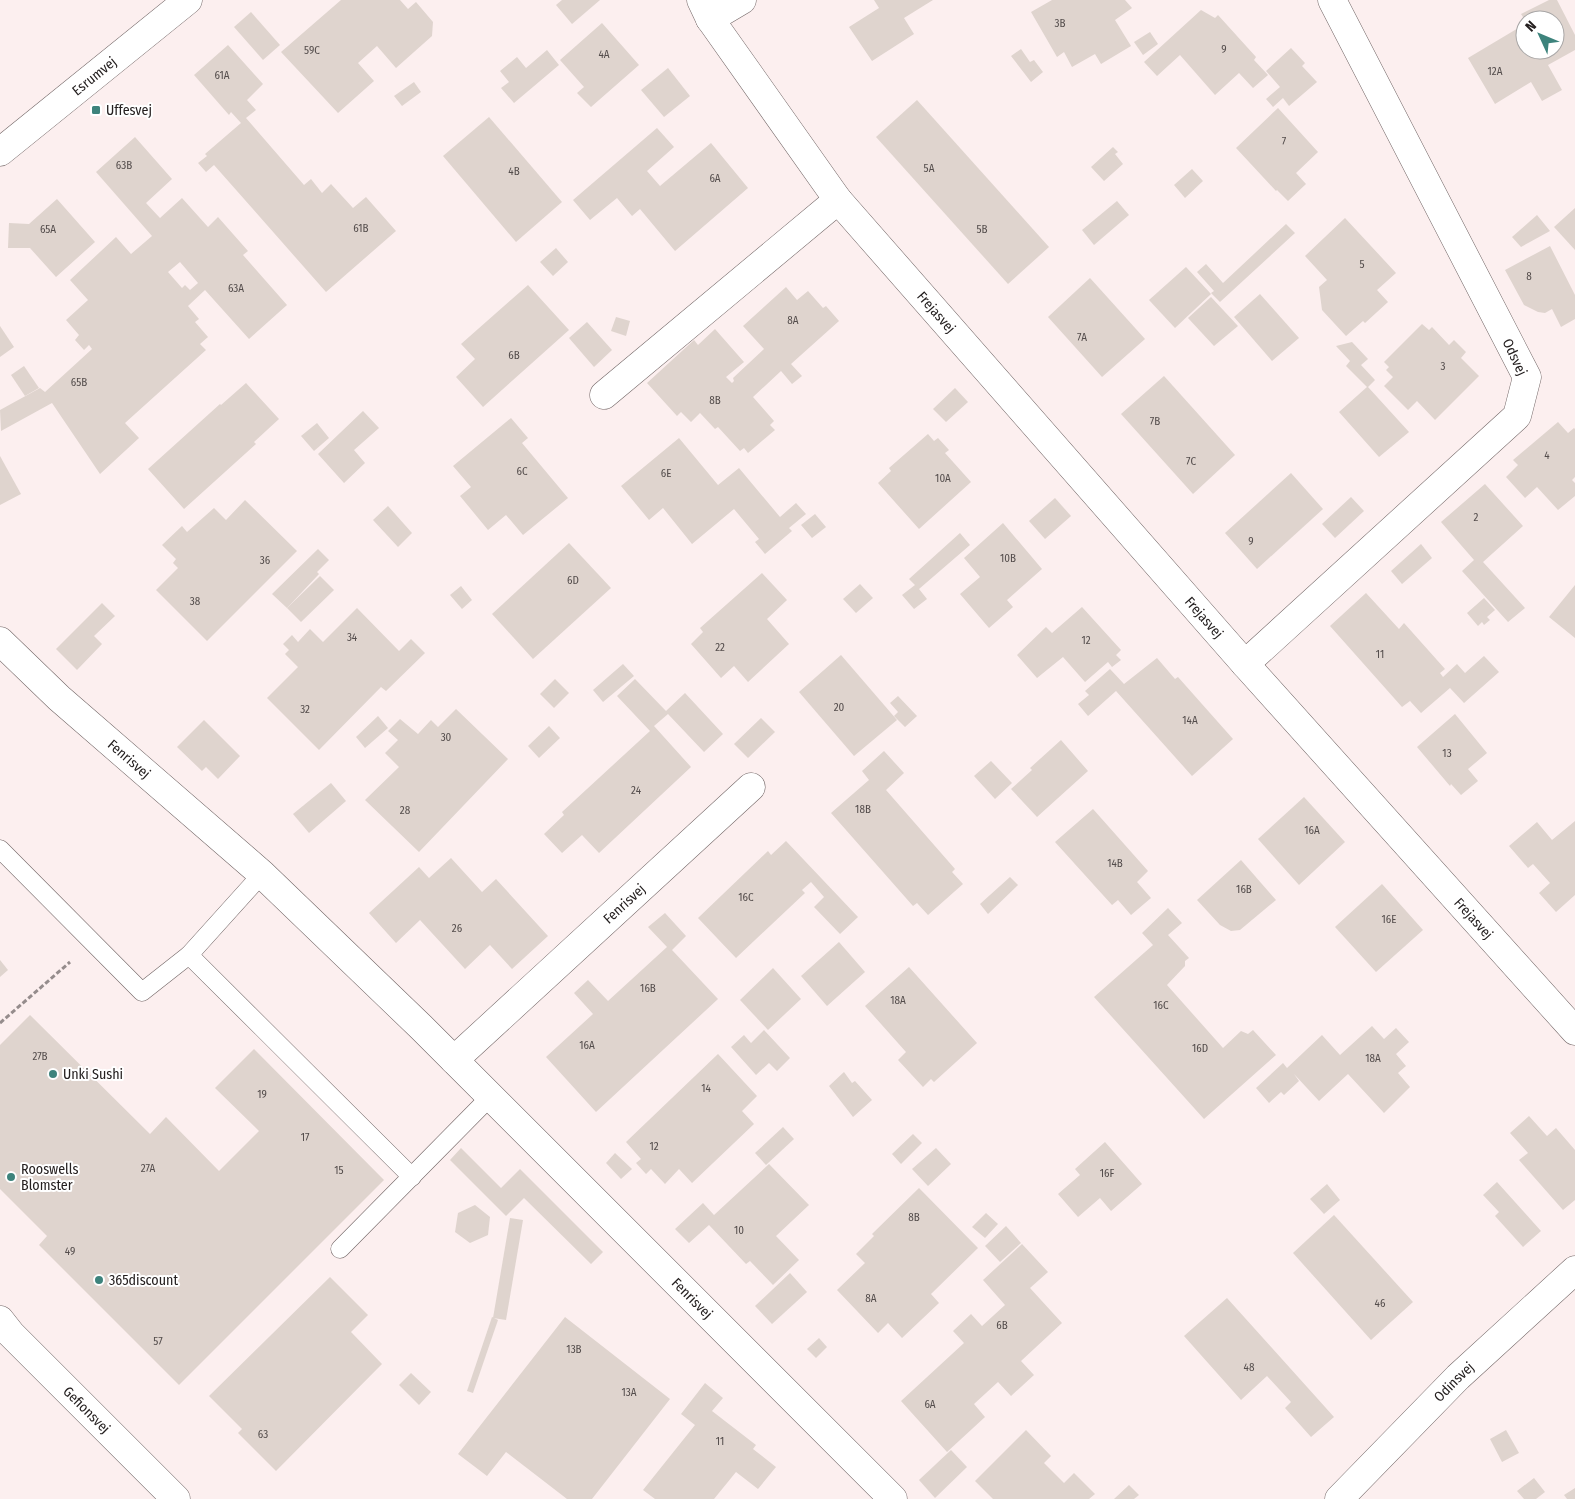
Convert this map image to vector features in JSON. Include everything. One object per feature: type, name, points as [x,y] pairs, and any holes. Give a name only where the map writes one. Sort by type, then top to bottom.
[{"type":"street","name":"Esrumvej","points":[[0,152],[188,0]]},
{"type":"street","name":"Frejasvej","points":[[742,0],[706,10],[838,200],[1245,664],[1575,1031]]},
{"type":"street","name":"Odsvej","points":[[1245,664],[1518,416],[1527,377],[1339,2]]},
{"type":"street","points":[[604,395],[838,200]]},
{"type":"street","name":"Fenrisvej","points":[[0,641],[59,698],[262,874],[491,1096],[892,1499]]},
{"type":"street","name":"Fenrisvej","points":[[454,1060],[751,787]]},
{"type":"street","name":"Odinsvej","points":[[1338,1499],[1458,1377],[1575,1270]]},
{"type":"street","name":"Gefionsvej","points":[[4,1334],[176,1499]]},
{"type":"lane","points":[[0,848],[142,992],[189,954],[262,874]]},
{"type":"lane","points":[[189,954],[412,1177]]},
{"type":"lane","points":[[340,1249],[491,1096]]},
{"type":"path","points":[[0,1023],[93,942]]},
{"type":"building","points":[[341,0],[400,0],[408,9],[416,2],[433,22],[432,36],[396,68],[377,46],[358,63],[374,81],[338,113],[281,52]]},
{"type":"building","points":[[562,0],[600,0],[572,24],[556,5]]},
{"type":"building","points":[[874,0],[933,0],[904,18],[914,34],[872,61],[849,27],[879,8]]},
{"type":"building","points":[[1052,0],[1125,0],[1132,8],[1115,20],[1131,46],[1101,64],[1095,54],[1072,67],[1064,52],[1057,57],[1031,12]]},
{"type":"building","points":[[1549,0],[1557,0],[1562,10],[1529,10]]},
{"type":"building","points":[[1201,10],[1215,18],[1218,15],[1256,57],[1254,60],[1268,75],[1253,88],[1239,73],[1215,95],[1180,55],[1157,76],[1144,62]]},
{"type":"building","points":[[251,12],[280,45],[263,60],[234,27]]},
{"type":"building","points":[[1565,16],[1575,35],[1575,50],[1565,56]]},
{"type":"building","points":[[602,23],[639,65],[591,107],[577,93],[584,87],[560,60]]},
{"type":"building","points":[[1515,30],[1515,60],[1557,60],[1548,65],[1562,90],[1542,101],[1531,82],[1495,104],[1468,58]]},
{"type":"building","points":[[1150,32],[1158,44],[1143,55],[1134,42]]},
{"type":"building","points":[[228,45],[263,84],[247,100],[256,110],[246,118],[304,185],[311,179],[322,193],[331,184],[353,208],[366,197],[396,231],[326,292],[214,165],[206,172],[198,163],[207,156],[205,154],[241,123],[231,112],[229,115],[194,75]]},
{"type":"building","points":[[1291,48],[1305,63],[1302,66],[1317,82],[1289,106],[1283,98],[1273,107],[1266,99],[1280,87],[1266,71]]},
{"type":"building","points":[[1021,49],[1030,62],[1034,60],[1043,72],[1031,82],[1011,56]]},
{"type":"building","points":[[547,50],[559,65],[514,103],[501,88],[509,82],[500,71],[517,57],[526,68]]},
{"type":"building","points":[[668,68],[690,96],[664,117],[641,90]]},
{"type":"building","points":[[414,82],[421,92],[402,106],[394,96]]},
{"type":"building","points":[[917,100],[1049,247],[1008,284],[876,137]]},
{"type":"building","points":[[1278,108],[1318,152],[1296,173],[1306,184],[1288,201],[1276,191],[1236,148]]},
{"type":"building","points":[[489,117],[562,202],[516,242],[443,156]]},
{"type":"building","points":[[657,128],[674,147],[647,171],[660,186],[711,143],[748,188],[675,251],[640,209],[632,216],[617,198],[590,220],[573,200]]},
{"type":"building","points":[[135,137],[172,179],[146,203],[160,218],[182,198],[208,227],[218,217],[248,251],[243,255],[287,305],[249,339],[205,290],[188,306],[199,319],[195,322],[208,337],[200,344],[206,350],[125,423],[139,438],[100,474],[52,403],[1,431],[0,410],[40,388],[45,392],[92,349],[89,345],[84,350],[75,340],[79,335],[66,320],[88,300],[70,280],[116,237],[131,254],[152,236],[96,172]],"holes":[[[180,262],[198,283],[190,290],[185,285],[182,288],[168,272]]]},
{"type":"building","points":[[1113,147],[1118,152],[1115,154],[1123,164],[1104,181],[1091,167]]},
{"type":"building","points":[[1192,169],[1203,181],[1185,198],[1174,185]]},
{"type":"building","points":[[57,199],[95,242],[56,277],[30,248],[8,248],[9,223],[29,224]]},
{"type":"building","points":[[1117,201],[1129,215],[1094,245],[1082,230]]},
{"type":"building","points":[[1575,208],[1575,250],[1554,227]]},
{"type":"building","points":[[1537,215],[1550,231],[1521,247],[1512,237]]},
{"type":"building","points":[[1345,218],[1396,273],[1377,290],[1388,302],[1365,323],[1363,321],[1346,336],[1322,310],[1319,287],[1327,280],[1305,256]]},
{"type":"building","points":[[1286,224],[1295,233],[1220,302],[1211,293],[1214,291],[1197,272],[1206,264],[1223,283]]},
{"type":"building","points":[[1550,246],[1575,295],[1575,319],[1561,327],[1552,309],[1545,313],[1538,312],[1524,305],[1505,270]]},
{"type":"building","points":[[556,248],[568,262],[553,276],[540,262]]},
{"type":"building","points":[[1186,267],[1211,294],[1175,328],[1149,300]]},
{"type":"building","points":[[1090,278],[1145,339],[1102,377],[1048,317]]},
{"type":"building","points":[[528,285],[569,330],[483,407],[456,377],[475,359],[461,344]]},
{"type":"building","points":[[786,287],[797,300],[808,291],[823,308],[826,306],[839,321],[791,364],[802,376],[792,384],[781,371],[753,397],[774,421],[770,425],[775,430],[748,453],[744,448],[740,451],[718,427],[715,429],[700,413],[691,422],[681,412],[677,416],[647,383],[694,340],[698,345],[715,329],[744,362],[726,377],[732,383],[734,381],[733,378],[764,349],[743,326]]},
{"type":"building","points":[[1260,294],[1299,338],[1272,361],[1234,317]]},
{"type":"building","points":[[1211,297],[1238,326],[1214,346],[1188,318]]},
{"type":"building","points":[[616,317],[630,321],[626,336],[611,331]]},
{"type":"building","points":[[587,322],[612,350],[594,367],[569,338]]},
{"type":"building","points":[[1422,324],[1429,330],[1432,327],[1449,345],[1454,340],[1466,352],[1461,358],[1479,376],[1435,420],[1417,401],[1408,410],[1384,386],[1393,377],[1386,370],[1389,367],[1384,362]]},
{"type":"building","points":[[0,326],[14,347],[0,357]]},
{"type":"building","points":[[1352,342],[1368,359],[1361,365],[1375,380],[1368,387],[1409,432],[1379,457],[1339,412],[1367,387],[1346,366],[1350,361],[1336,346]]},
{"type":"building","points":[[24,366],[39,388],[25,396],[11,375]]},
{"type":"building","points":[[1164,376],[1235,455],[1193,494],[1121,414]]},
{"type":"building","points":[[246,383],[279,419],[254,442],[256,444],[184,509],[148,469]]},
{"type":"building","points":[[955,388],[968,402],[946,422],[933,409]]},
{"type":"building","points":[[363,411],[379,428],[354,450],[365,463],[344,483],[318,454]]},
{"type":"building","points":[[511,418],[528,438],[522,443],[568,498],[523,535],[506,515],[488,530],[460,496],[471,487],[453,466]]},
{"type":"building","points":[[1558,422],[1568,433],[1575,429],[1575,477],[1572,480],[1575,483],[1575,496],[1558,510],[1537,487],[1525,498],[1506,477],[1518,465],[1513,460]]},
{"type":"building","points":[[317,423],[329,438],[314,451],[301,436]]},
{"type":"building","points":[[928,434],[934,441],[938,438],[949,450],[945,453],[971,482],[919,529],[878,483],[891,471],[889,468]]},
{"type":"building","points":[[679,438],[718,485],[739,468],[780,517],[796,503],[806,514],[789,528],[792,531],[765,554],[755,542],[759,539],[734,509],[692,544],[663,508],[649,520],[621,486]]},
{"type":"building","points":[[0,456],[21,494],[0,505]]},
{"type":"building","points":[[1291,473],[1323,509],[1257,569],[1225,533]]},
{"type":"building","points":[[1485,484],[1523,526],[1483,562],[1525,608],[1508,622],[1462,571],[1474,560],[1441,522]]},
{"type":"building","points":[[1351,497],[1364,511],[1335,538],[1322,524]]},
{"type":"building","points":[[1055,498],[1071,516],[1045,539],[1029,521]]},
{"type":"building","points":[[245,500],[297,551],[207,641],[156,590],[178,568],[173,563],[176,559],[162,545],[182,526],[187,532],[214,508],[226,520]]},
{"type":"building","points":[[388,506],[412,533],[398,547],[373,520]]},
{"type":"building","points":[[815,514],[826,527],[812,538],[801,525]]},
{"type":"building","points":[[1003,523],[1042,569],[1007,600],[1013,607],[989,628],[960,594],[980,577],[964,558]]},
{"type":"building","points":[[960,533],[970,545],[919,589],[927,599],[914,609],[902,595],[915,585],[909,579]]},
{"type":"building","points":[[569,543],[611,588],[533,659],[492,614]]},
{"type":"building","points":[[1421,544],[1432,558],[1402,584],[1391,571]]},
{"type":"building","points":[[318,549],[329,560],[317,572],[319,574],[287,608],[272,594]]},
{"type":"building","points":[[762,573],[787,600],[767,619],[789,644],[748,682],[734,666],[721,678],[691,644],[703,632],[700,628]]},
{"type":"building","points":[[320,576],[334,590],[301,622],[287,608]]},
{"type":"building","points":[[860,584],[873,598],[856,613],[843,599]]},
{"type":"building","points":[[1575,585],[1575,638],[1549,617]]},
{"type":"building","points":[[461,586],[472,600],[462,609],[450,595]]},
{"type":"building","points":[[1366,593],[1399,629],[1404,623],[1445,669],[1440,673],[1443,677],[1457,664],[1465,673],[1484,656],[1499,672],[1464,703],[1450,688],[1421,713],[1410,701],[1402,707],[1330,626]]},
{"type":"building","points":[[1484,598],[1495,610],[1487,617],[1490,620],[1484,625],[1482,622],[1478,626],[1467,613]]},
{"type":"building","points":[[102,603],[115,616],[94,636],[102,644],[77,670],[56,649]]},
{"type":"building","points":[[1082,607],[1121,650],[1116,655],[1121,660],[1112,667],[1108,662],[1085,682],[1063,657],[1037,678],[1017,655],[1046,627],[1052,633]]},
{"type":"building","points":[[357,608],[399,651],[411,639],[425,653],[386,691],[381,687],[319,750],[267,698],[298,667],[285,654],[289,650],[283,644],[292,635],[298,642],[310,629],[323,642]]},
{"type":"building","points":[[841,655],[897,720],[854,756],[799,692]]},
{"type":"building","points":[[1157,658],[1175,679],[1178,677],[1233,739],[1192,776],[1116,691],[1088,716],[1078,704],[1089,695],[1085,691],[1110,669],[1124,684]]},
{"type":"building","points":[[623,664],[634,676],[603,702],[593,690]]},
{"type":"building","points":[[555,679],[569,693],[554,708],[540,694]]},
{"type":"building","points":[[635,679],[666,711],[685,693],[723,734],[704,752],[668,714],[654,726],[691,767],[599,853],[582,835],[562,853],[544,834],[564,815],[562,812],[650,731],[617,696]]},
{"type":"building","points":[[898,696],[917,716],[905,727],[894,716],[898,712],[890,703]]},
{"type":"building","points":[[456,709],[508,759],[419,852],[365,800],[399,767],[385,753],[398,740],[388,731],[400,719],[418,734],[431,720],[438,727]]},
{"type":"building","points":[[1455,714],[1487,753],[1468,769],[1478,781],[1461,795],[1451,784],[1450,786],[1417,747]]},
{"type":"building","points":[[378,716],[388,728],[365,748],[356,737]]},
{"type":"building","points":[[761,718],[775,732],[748,758],[734,744]]},
{"type":"building","points":[[204,720],[240,756],[218,779],[206,767],[202,771],[177,747]]},
{"type":"building","points":[[549,726],[560,738],[539,758],[528,746]]},
{"type":"building","points":[[1061,740],[1088,771],[1037,817],[1011,789],[1032,770],[1030,768]]},
{"type":"building","points":[[884,751],[904,773],[886,790],[955,869],[952,872],[963,884],[928,915],[917,903],[913,906],[831,813],[869,780],[862,771]]},
{"type":"building","points":[[991,761],[1012,783],[995,799],[974,776]]},
{"type":"building","points":[[331,783],[346,801],[309,833],[293,814]]},
{"type":"building","points":[[1304,797],[1345,842],[1299,885],[1258,839]]},
{"type":"building","points":[[1093,809],[1148,871],[1137,882],[1151,898],[1131,915],[1118,900],[1112,905],[1055,842]]},
{"type":"building","points":[[1575,821],[1575,895],[1556,912],[1539,893],[1550,883],[1533,864],[1528,868],[1509,846],[1537,822],[1552,840]]},
{"type":"building","points":[[786,841],[858,917],[840,934],[814,907],[824,897],[811,882],[802,890],[805,893],[736,958],[698,918],[768,851],[771,855]]},
{"type":"building","points":[[451,858],[482,892],[496,879],[548,936],[512,969],[490,945],[465,969],[420,920],[396,943],[369,913],[419,867],[429,878]]},
{"type":"building","points":[[1241,860],[1276,900],[1240,930],[1231,931],[1220,925],[1197,900]]},
{"type":"building","points":[[1010,877],[1018,885],[988,914],[980,904]]},
{"type":"building","points":[[1382,884],[1423,930],[1376,972],[1335,927]]},
{"type":"building","points":[[1168,908],[1182,923],[1168,935],[1189,958],[1185,961],[1185,966],[1167,985],[1223,1048],[1241,1031],[1248,1034],[1253,1030],[1276,1055],[1204,1119],[1094,997],[1153,945],[1142,933]]},
{"type":"building","points":[[665,913],[686,936],[672,950],[718,999],[596,1112],[546,1057],[593,1014],[574,993],[588,980],[608,1001],[667,947],[648,927]]},
{"type":"building","points":[[839,942],[865,972],[827,1006],[801,976]]},
{"type":"building","points":[[0,960],[8,970],[0,977]]},
{"type":"building","points":[[909,967],[977,1043],[934,1082],[931,1079],[923,1087],[898,1060],[906,1052],[865,1006]]},
{"type":"building","points":[[773,968],[801,999],[768,1030],[740,1000]]},
{"type":"building","points":[[30,1015],[150,1134],[166,1117],[219,1171],[259,1131],[215,1088],[254,1049],[384,1180],[179,1385],[39,1245],[47,1236],[0,1189],[0,1045]]},
{"type":"building","points":[[1372,1026],[1384,1039],[1396,1028],[1409,1042],[1396,1054],[1406,1066],[1398,1073],[1410,1087],[1384,1113],[1348,1074],[1319,1101],[1294,1074],[1299,1081],[1284,1095],[1281,1092],[1269,1103],[1256,1088],[1283,1063],[1287,1068],[1322,1035],[1340,1055]]},
{"type":"building","points":[[764,1030],[790,1058],[777,1071],[769,1063],[756,1075],[731,1047],[744,1035],[751,1043]]},
{"type":"building","points":[[718,1054],[757,1096],[742,1111],[754,1124],[692,1183],[679,1169],[665,1184],[651,1169],[646,1174],[636,1163],[641,1159],[626,1142]]},
{"type":"building","points":[[844,1072],[852,1083],[855,1081],[872,1100],[853,1117],[829,1086]]},
{"type":"building","points":[[1529,1116],[1547,1136],[1556,1128],[1575,1150],[1575,1200],[1563,1210],[1519,1160],[1528,1153],[1510,1133]]},
{"type":"building","points":[[783,1127],[794,1139],[766,1165],[755,1153]]},
{"type":"building","points":[[913,1134],[922,1143],[901,1164],[892,1154]]},
{"type":"building","points":[[1105,1142],[1142,1184],[1111,1211],[1100,1198],[1078,1217],[1058,1194],[1080,1175],[1075,1169]]},
{"type":"building","points":[[461,1148],[501,1188],[520,1169],[603,1252],[591,1264],[524,1198],[506,1216],[450,1160]]},
{"type":"building","points":[[936,1148],[951,1164],[928,1186],[912,1169]]},
{"type":"building","points":[[615,1153],[632,1169],[621,1179],[606,1163]]},
{"type":"building","points":[[769,1164],[809,1205],[776,1236],[799,1260],[773,1285],[750,1261],[746,1264],[709,1225],[689,1243],[675,1229],[703,1203],[714,1215]]},
{"type":"building","points":[[1497,1182],[1541,1231],[1523,1247],[1495,1216],[1499,1212],[1483,1195]]},
{"type":"building","points":[[1327,1184],[1340,1200],[1324,1214],[1310,1199]]},
{"type":"building","points":[[919,1188],[978,1248],[931,1294],[939,1303],[902,1338],[888,1323],[878,1333],[837,1290],[865,1263],[856,1254],[874,1236],[872,1234]]},
{"type":"building","points":[[475,1205],[490,1217],[488,1235],[470,1243],[455,1232],[458,1213]]},
{"type":"building","points":[[986,1213],[998,1224],[985,1238],[972,1227]]},
{"type":"building","points":[[1334,1215],[1413,1302],[1371,1340],[1293,1253]]},
{"type":"building","points":[[510,1218],[523,1220],[506,1320],[493,1318]]},
{"type":"building","points":[[1006,1226],[1021,1243],[1000,1262],[985,1246]]},
{"type":"building","points":[[1022,1244],[1048,1272],[1030,1288],[1062,1323],[1021,1361],[1034,1375],[1011,1396],[998,1382],[974,1404],[985,1417],[947,1452],[901,1401],[964,1343],[953,1331],[971,1314],[982,1326],[1005,1305],[983,1280]]},
{"type":"building","points":[[790,1273],[807,1292],[772,1324],[755,1306]]},
{"type":"building","points":[[330,1277],[368,1315],[351,1332],[382,1364],[276,1471],[238,1433],[242,1429],[209,1396]]},
{"type":"building","points":[[1227,1298],[1334,1417],[1311,1437],[1285,1408],[1291,1402],[1267,1376],[1241,1400],[1184,1336]]},
{"type":"building","points":[[492,1317],[498,1320],[473,1393],[467,1391]]},
{"type":"building","points":[[565,1317],[670,1399],[592,1499],[567,1499],[506,1452],[487,1476],[458,1454]]},
{"type":"building","points":[[819,1338],[827,1347],[816,1358],[807,1349]]},
{"type":"building","points":[[411,1373],[431,1392],[419,1405],[399,1385]]},
{"type":"building","points":[[705,1383],[723,1398],[712,1411],[756,1445],[753,1449],[776,1467],[758,1489],[736,1472],[714,1499],[655,1499],[643,1490],[695,1425],[681,1414]]},
{"type":"building","points":[[1026,1430],[1051,1456],[1044,1463],[1064,1483],[1074,1473],[1095,1494],[1089,1499],[993,1499],[975,1481]]},
{"type":"building","points":[[1506,1430],[1519,1453],[1502,1462],[1490,1439]]},
{"type":"building","points":[[951,1450],[967,1467],[935,1498],[919,1480]]},
{"type":"building","points":[[1534,1478],[1545,1492],[1536,1499],[1524,1499],[1517,1491]]},
{"type":"building","points":[[1129,1485],[1139,1495],[1134,1499],[1114,1499]]},
{"type":"building","points":[[1575,1488],[1575,1499],[1567,1499],[1564,1495]]},
{"type":"place","name":"Uffesvej","points":[[96,110]]},
{"type":"place","name":"Unki Sushi","points":[[53,1074]]},
{"type":"place","name":"Rooswells Blomster","points":[[11,1177]]},
{"type":"place","name":"365discount","points":[[99,1280]]}]
